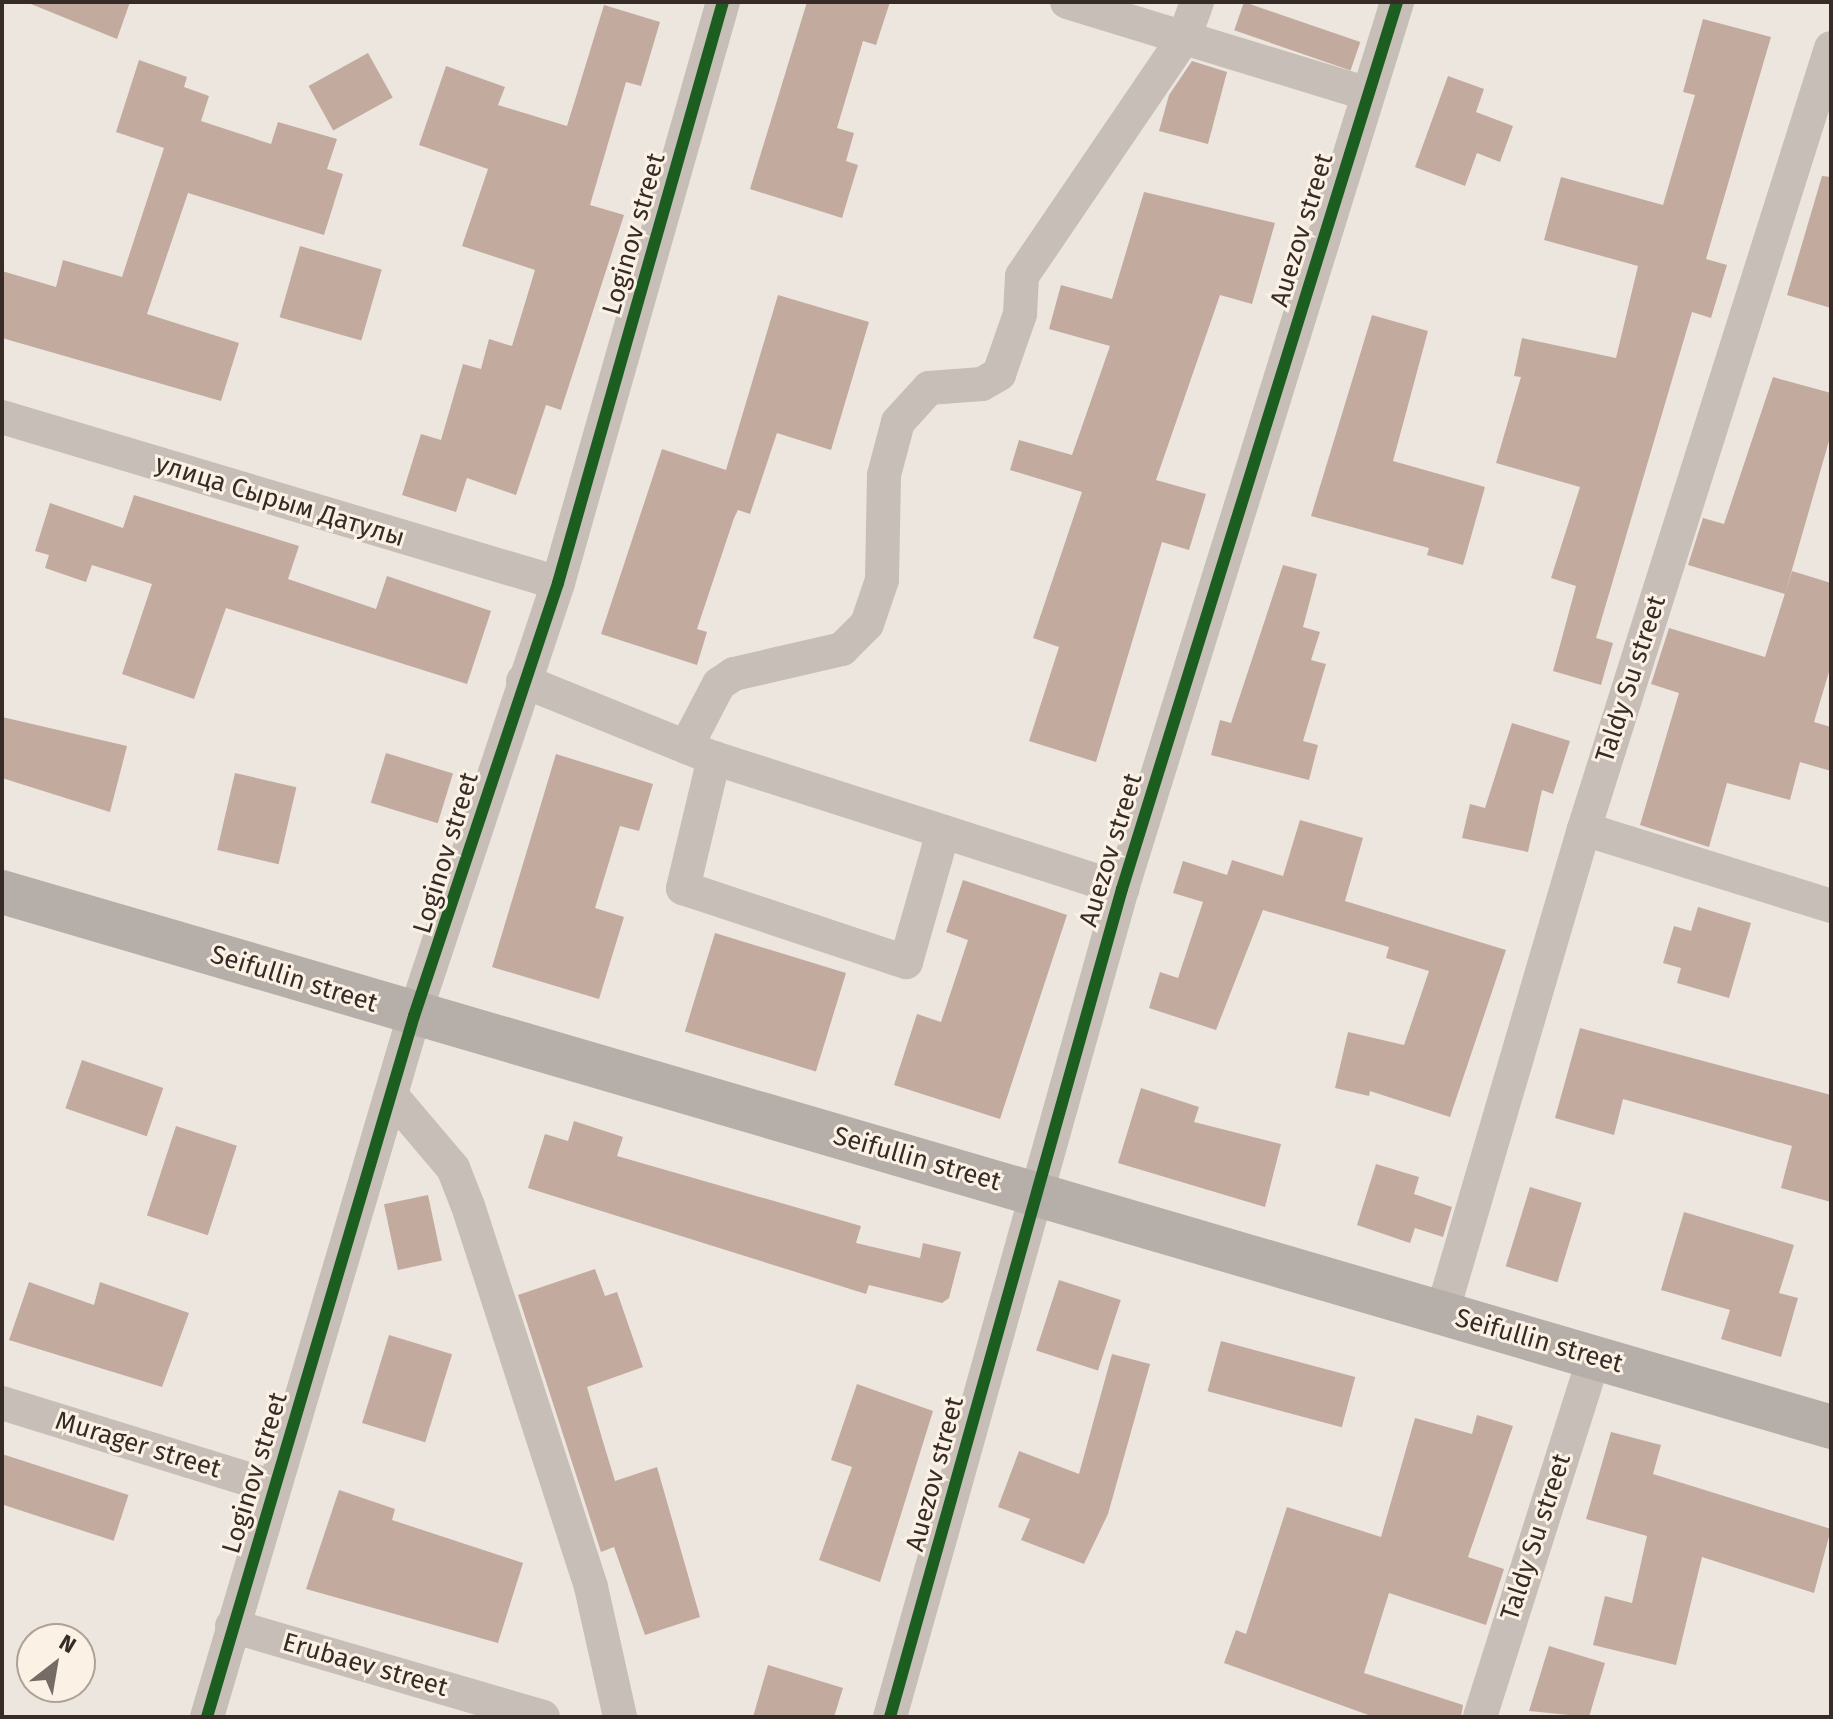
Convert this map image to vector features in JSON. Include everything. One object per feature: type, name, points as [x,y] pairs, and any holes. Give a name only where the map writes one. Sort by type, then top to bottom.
[{"type":"main road","name":"Seifullin street","points":[[2,892],[414,1016],[1831,1427]]},
{"type":"street","name":"Loginov street","points":[[207,1717],[414,1016],[558,583],[723,2]]},
{"type":"street","points":[[1067,2],[1367,94]]},
{"type":"street","points":[[943,832],[906,962],[683,888],[705,705],[734,674],[842,649],[867,624],[882,580],[884,475],[898,422],[929,388],[982,384],[999,374],[1020,314],[1022,276],[1184,38],[1197,2]]},
{"type":"street","name":"Auezov street","points":[[890,1717],[1122,889],[1397,2]]},
{"type":"street","name":"Taldy Su street","points":[[1442,1313],[1584,829],[1831,48]]},
{"type":"street","name":"улица Сырым Датулы","points":[[2,417],[558,583]]},
{"type":"street","points":[[523,681],[700,753],[1122,889]]},
{"type":"street","points":[[1584,829],[1831,906]]},
{"type":"street","points":[[391,1095],[447,1159],[468,1206],[591,1587],[620,1717]]},
{"type":"street","name":"Taldy Su street","points":[[1480,1717],[1594,1357]]},
{"type":"street","name":"Murager street","points":[[2,1403],[274,1487]]},
{"type":"street","name":"Erubaev street","points":[[232,1626],[543,1717]]},
{"type":"building","points":[[26,2],[130,2],[117,39]]},
{"type":"building","points":[[807,2],[890,2],[876,45],[863,41],[837,128],[854,133],[846,161],[858,165],[842,218],[750,189]]},
{"type":"building","points":[[1244,2],[1360,42],[1351,70],[1234,30]]},
{"type":"building","points":[[604,5],[660,22],[641,86],[626,82],[590,205],[624,215],[561,410],[546,405],[516,495],[467,478],[456,512],[402,495],[421,434],[441,440],[463,364],[481,369],[489,339],[512,346],[535,270],[462,246],[488,169],[419,145],[446,66],[505,87],[498,105],[567,126]]},
{"type":"building","points":[[1703,19],[1771,37],[1706,259],[1727,265],[1711,318],[1692,312],[1596,638],[1613,643],[1601,685],[1553,671],[1576,586],[1551,578],[1580,487],[1496,463],[1521,377],[1514,376],[1522,338],[1616,358],[1638,266],[1544,240],[1561,177],[1663,205],[1695,95],[1683,92]]},
{"type":"building","points":[[368,53],[393,98],[333,131],[309,86]]},
{"type":"building","points":[[139,60],[187,77],[184,87],[209,96],[201,121],[271,144],[278,122],[337,139],[327,169],[343,174],[324,235],[188,193],[147,314],[239,343],[221,401],[2,338],[2,271],[56,287],[63,260],[122,277],[164,148],[116,132]]},
{"type":"building","points":[[1192,61],[1227,72],[1208,144],[1159,131],[1169,95]]},
{"type":"building","points":[[1448,76],[1484,89],[1476,112],[1513,126],[1500,162],[1477,153],[1465,186],[1415,167]]},
{"type":"building","points":[[1822,176],[1831,177],[1831,308],[1787,295]]},
{"type":"building","points":[[1144,192],[1275,223],[1252,304],[1220,295],[1156,480],[1206,494],[1189,550],[1162,542],[1096,762],[1029,741],[1059,647],[1033,638],[1082,492],[1010,470],[1019,440],[1072,455],[1110,346],[1049,329],[1061,285],[1112,299]]},
{"type":"building","points":[[300,246],[382,269],[361,341],[280,317]]},
{"type":"building","points":[[778,295],[869,322],[831,450],[777,433],[750,514],[738,510],[734,518],[697,629],[707,632],[697,665],[601,634],[662,449],[726,470]]},
{"type":"building","points":[[1372,315],[1428,331],[1393,461],[1485,487],[1463,565],[1427,555],[1429,548],[1311,516]]},
{"type":"building","points":[[1773,377],[1831,393],[1831,434],[1785,594],[1688,565],[1703,518],[1724,524]]},
{"type":"building","points":[[134,495],[299,546],[288,579],[376,609],[387,576],[491,611],[467,684],[226,608],[194,699],[122,674],[152,584],[92,565],[86,582],[45,568],[49,555],[35,551],[50,503],[123,528]]},
{"type":"building","points":[[1283,565],[1317,574],[1303,627],[1320,632],[1311,660],[1326,664],[1303,741],[1318,745],[1309,780],[1211,755],[1220,720],[1231,723]]},
{"type":"building","points":[[1792,571],[1831,583],[1831,665],[1814,722],[1831,727],[1831,771],[1800,762],[1790,800],[1727,783],[1709,847],[1640,825],[1679,693],[1651,684],[1669,628],[1765,657]]},
{"type":"building","points":[[2,717],[127,746],[110,812],[2,778]]},
{"type":"building","points":[[1512,723],[1570,741],[1553,794],[1542,790],[1528,852],[1462,838],[1470,804],[1485,808]]},
{"type":"building","points":[[386,753],[453,773],[438,823],[371,803]]},
{"type":"building","points":[[556,754],[653,784],[639,831],[620,826],[595,908],[624,917],[599,999],[492,967]]},
{"type":"building","points":[[235,773],[296,787],[279,864],[217,850]]},
{"type":"building","points":[[1300,820],[1363,838],[1345,901],[1506,950],[1450,1117],[1370,1091],[1369,1096],[1335,1088],[1348,1032],[1404,1045],[1429,971],[1386,958],[1389,947],[1263,910],[1216,1030],[1149,1008],[1160,972],[1178,978],[1203,902],[1173,893],[1183,861],[1227,875],[1232,860],[1283,876]]},
{"type":"building","points":[[963,880],[1067,915],[1000,1119],[894,1085],[917,1014],[941,1022],[968,940],[946,932]]},
{"type":"building","points":[[1698,907],[1751,923],[1729,998],[1677,983],[1681,968],[1663,963],[1674,926],[1691,931]]},
{"type":"building","points":[[715,933],[846,973],[816,1072],[685,1031]]},
{"type":"building","points":[[1580,1028],[1831,1095],[1831,1202],[1781,1188],[1792,1146],[1623,1099],[1614,1135],[1555,1118]]},
{"type":"building","points":[[82,1060],[163,1088],[147,1136],[65,1108]]},
{"type":"building","points":[[1141,1088],[1199,1107],[1194,1122],[1281,1144],[1265,1207],[1118,1163]]},
{"type":"building","points":[[574,1121],[623,1137],[617,1156],[861,1226],[856,1243],[920,1258],[923,1243],[961,1252],[949,1298],[942,1303],[869,1285],[866,1294],[528,1188],[545,1134],[568,1141]]},
{"type":"building","points":[[176,1126],[237,1146],[208,1235],[147,1215]]},
{"type":"building","points":[[1376,1164],[1419,1177],[1414,1194],[1452,1207],[1443,1237],[1415,1228],[1410,1243],[1357,1225]]},
{"type":"building","points":[[1530,1187],[1582,1203],[1557,1282],[1506,1266]]},
{"type":"building","points":[[428,1195],[442,1261],[398,1270],[384,1204]]},
{"type":"building","points":[[1684,1212],[1794,1245],[1779,1293],[1798,1298],[1781,1357],[1721,1339],[1730,1310],[1661,1290]]},
{"type":"building","points":[[595,1269],[605,1296],[617,1292],[643,1367],[587,1387],[604,1445],[615,1481],[657,1467],[700,1617],[645,1635],[614,1547],[601,1552],[518,1295]]},
{"type":"building","points":[[1059,1280],[1121,1300],[1098,1370],[1036,1350]]},
{"type":"building","points":[[29,1282],[94,1305],[100,1282],[189,1313],[162,1387],[9,1340]]},
{"type":"building","points":[[389,1335],[452,1354],[425,1442],[362,1423]]},
{"type":"building","points":[[1221,1341],[1355,1377],[1342,1427],[1208,1391]]},
{"type":"building","points":[[1112,1354],[1150,1364],[1108,1514],[1084,1564],[1021,1540],[1030,1519],[998,1507],[1019,1451],[1079,1474]]},
{"type":"building","points":[[857,1384],[933,1411],[880,1582],[819,1560],[852,1467],[831,1460]]},
{"type":"building","points":[[1477,1415],[1513,1426],[1468,1557],[1504,1569],[1486,1625],[1389,1593],[1364,1673],[1463,1705],[1461,1717],[1374,1717],[1224,1663],[1236,1630],[1246,1634],[1287,1507],[1381,1537],[1415,1418],[1472,1434]]},
{"type":"building","points":[[1611,1432],[1661,1445],[1653,1474],[1831,1529],[1814,1593],[1702,1557],[1676,1665],[1593,1645],[1605,1596],[1632,1603],[1647,1536],[1586,1519]]},
{"type":"building","points":[[2,1454],[128,1495],[114,1541],[2,1504]]},
{"type":"building","points":[[339,1490],[395,1509],[392,1520],[523,1563],[498,1643],[306,1589]]},
{"type":"building","points":[[1549,1646],[1605,1663],[1589,1717],[1529,1711]]},
{"type":"building","points":[[768,1665],[843,1688],[834,1717],[753,1717]]},
{"type":"cycle path","points":[[207,1717],[414,1016],[558,583],[723,2]]},
{"type":"cycle path","points":[[890,1717],[1122,889],[1397,2]]}]
